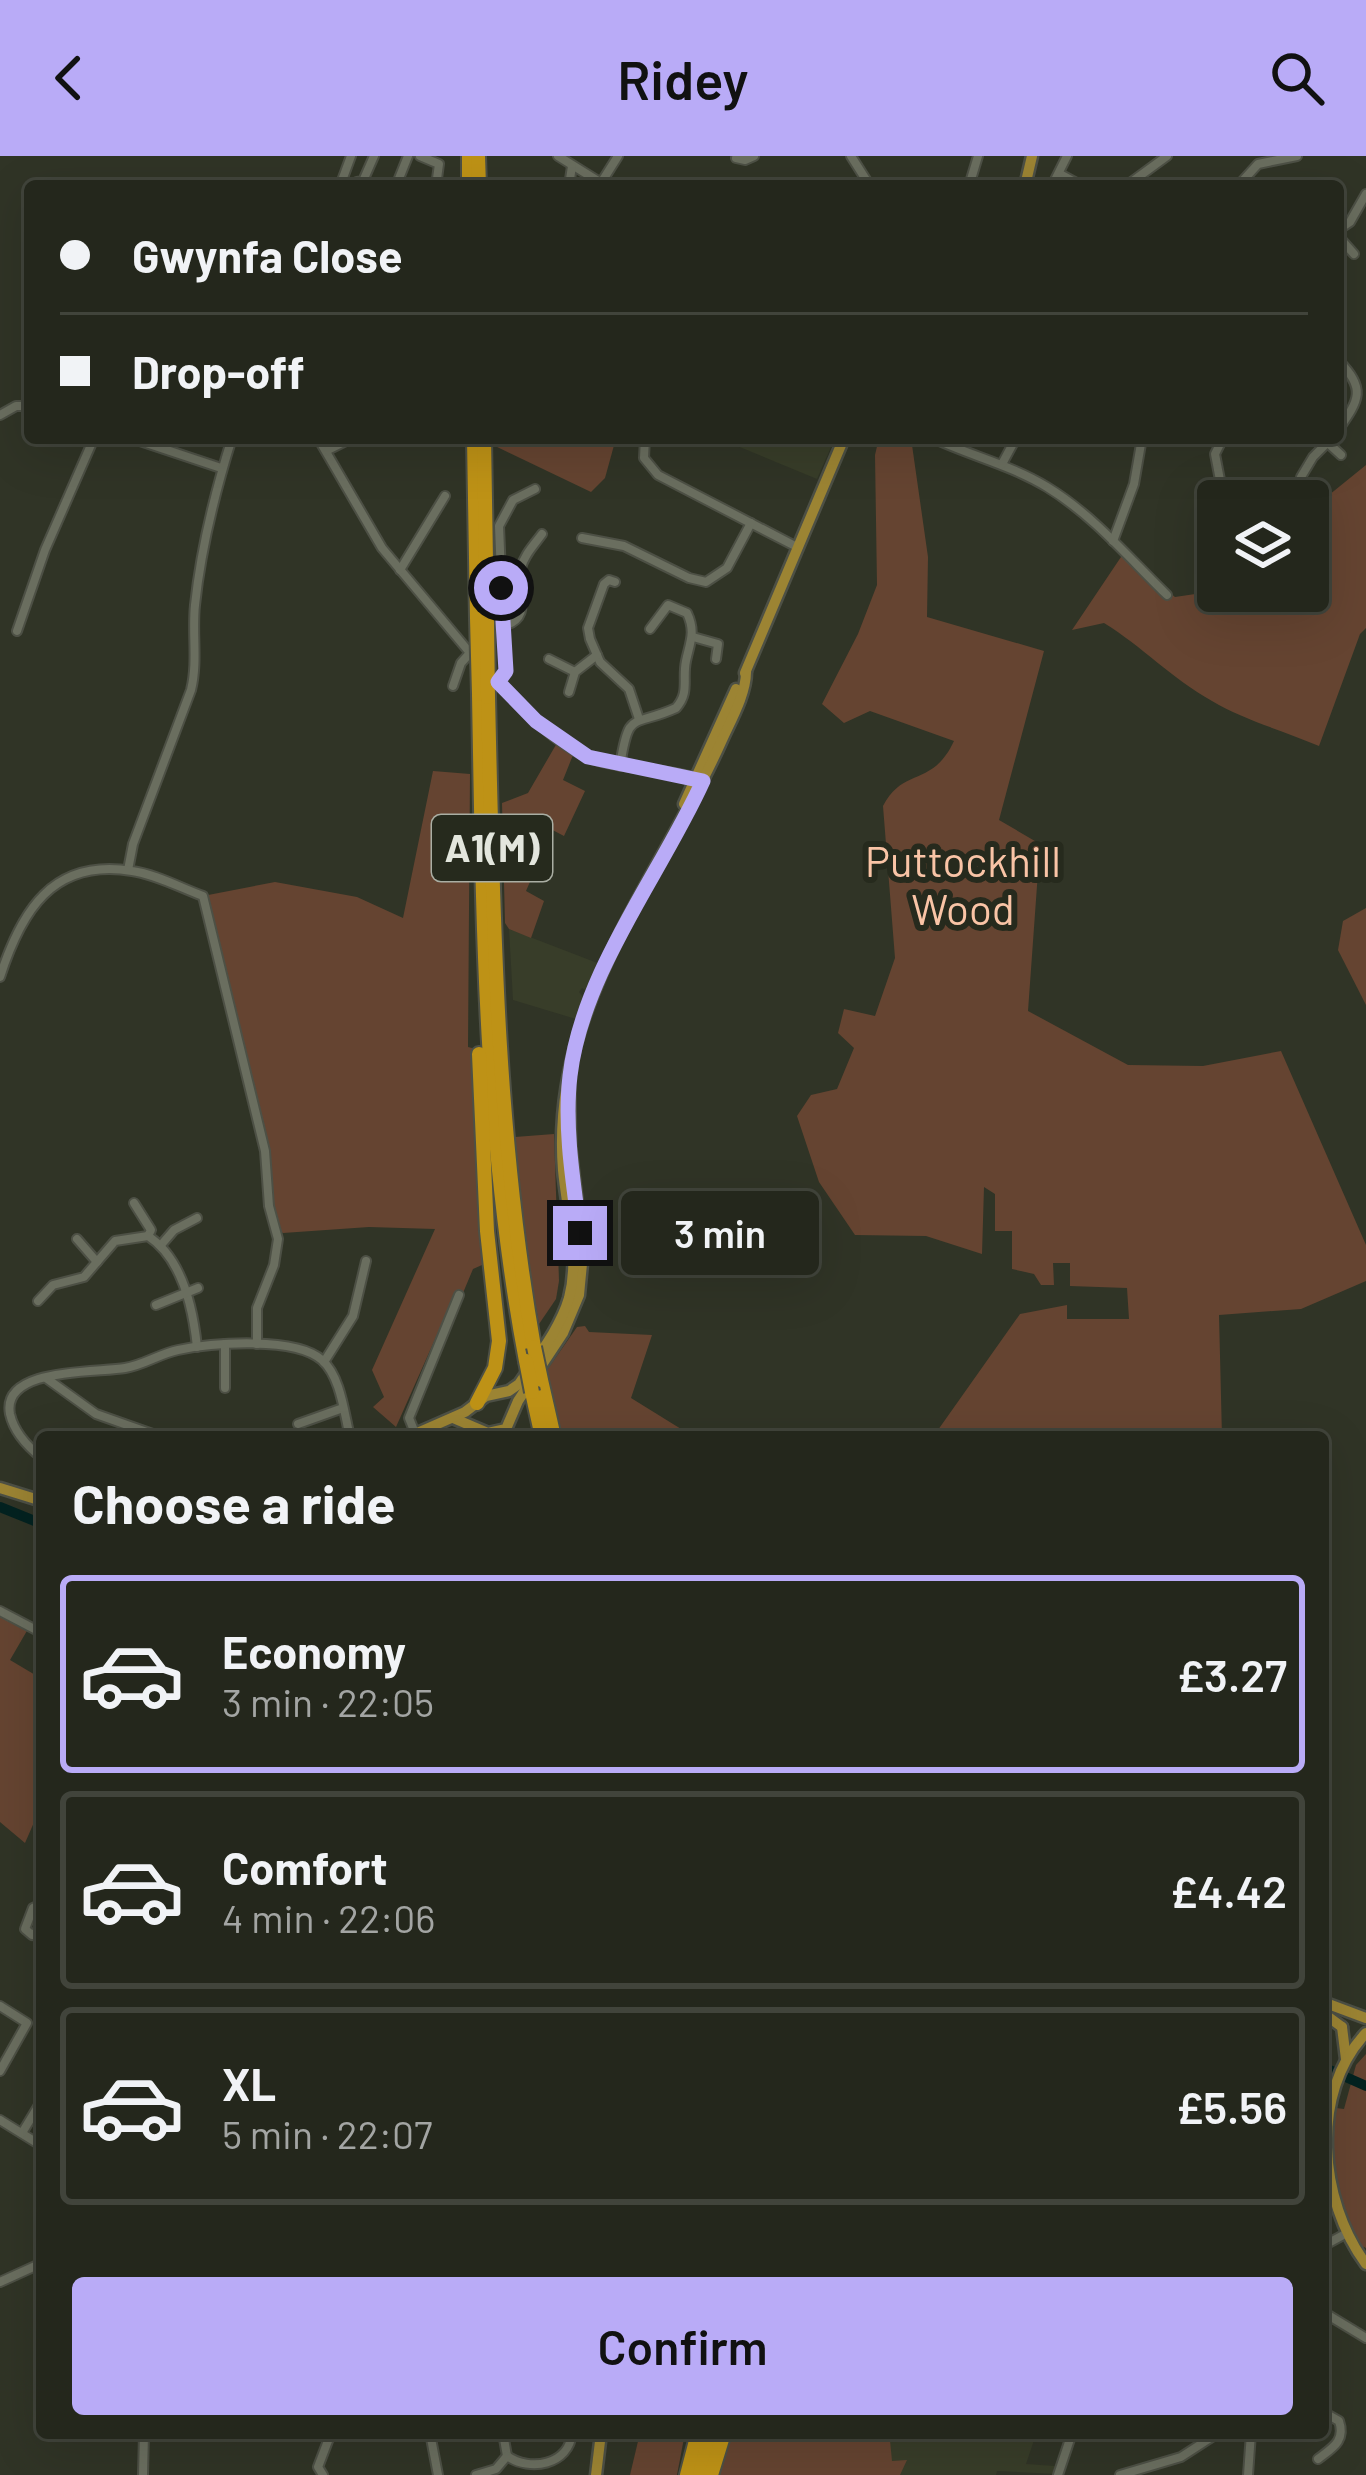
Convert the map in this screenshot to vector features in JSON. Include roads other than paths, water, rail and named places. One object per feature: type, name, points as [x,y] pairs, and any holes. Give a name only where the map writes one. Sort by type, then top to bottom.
[{"type":"highway","name":"A1(M)","points":[[474,444],[489,623]]},
{"type":"highway","name":"A1(M)","points":[[484,444],[489,623],[483,696],[483,916],[494,1134],[504,1234],[541,1431]]},
{"type":"highway","name":"A1(M)","points":[[483,696],[499,1060],[530,1354]]},
{"type":"highway","points":[[476,1405],[495,1367],[499,1341],[481,1114],[478,959],[483,916]]},
{"type":"highway","name":"A1(M)","points":[[536,1386],[552,1431]]},
{"type":"highway","points":[[687,2475],[695,2439]]},
{"type":"highway","points":[[700,2475],[709,2439]]},
{"type":"highway","points":[[711,2475],[722,2439]]},
{"type":"main road","points":[[421,1431],[519,1384],[564,1313],[573,1253],[562,1102],[581,1026],[700,779],[841,444]]},
{"type":"main road","points":[[502,1431],[563,1333],[579,1295],[583,1253],[569,1083]]},
{"type":"main road","points":[[494,1395],[504,1398],[512,1431]]},
{"type":"main road","points":[[476,1405],[475,1420],[485,1431]]},
{"type":"main road","points":[[452,1418],[482,1431]]},
{"type":"main road","points":[[0,1488],[36,1499]]},
{"type":"main road","points":[[1329,2004],[1366,2017]]},
{"type":"main road","points":[[1345,2063],[1343,2030],[1352,2013]]},
{"type":"main road","points":[[1329,2018],[1350,2038],[1364,2035]]},
{"type":"main road","points":[[1329,2136],[1345,2063],[1364,2035]]},
{"type":"main road","points":[[1329,2174],[1334,2203],[1365,2260]]},
{"type":"main road","points":[[596,2475],[600,2439]]},
{"type":"street","points":[[420,156],[441,168],[438,180]]},
{"type":"street","points":[[558,156],[595,180]]},
{"type":"street","points":[[732,157],[754,156]]},
{"type":"street","points":[[1056,180],[1067,156]]},
{"type":"street","points":[[1134,180],[1167,156]]},
{"type":"street","points":[[1242,180],[1266,159],[1297,156]]},
{"type":"street","points":[[570,180],[572,166]]},
{"type":"street","points":[[1060,174],[1071,180]]},
{"type":"street","points":[[1344,228],[1366,194]]},
{"type":"street","points":[[1344,241],[1354,254]]},
{"type":"street","points":[[1344,364],[1366,374]]},
{"type":"street","points":[[1344,423],[1365,400],[1353,369]]},
{"type":"street","points":[[17,631],[56,520],[91,444]]},
{"type":"street","points":[[149,444],[221,468]]},
{"type":"street","points":[[128,870],[133,844],[196,670],[194,611],[230,444]]},
{"type":"street","points":[[323,444],[374,535],[400,570],[536,721],[574,749],[620,766],[700,779]]},
{"type":"street","points":[[328,450],[340,444]]},
{"type":"street","points":[[645,444],[644,458],[658,475],[797,547]]},
{"type":"street","points":[[945,444],[1002,464],[1073,505],[1167,595]]},
{"type":"street","points":[[960,451],[963,444]]},
{"type":"street","points":[[1002,464],[1013,444]]},
{"type":"street","points":[[1113,541],[1134,484],[1141,444]]},
{"type":"street","points":[[1220,444],[1215,454],[1220,480]]},
{"type":"street","points":[[1301,477],[1327,444]]},
{"type":"street","points":[[1333,444],[1341,454]]},
{"type":"street","points":[[498,682],[506,671],[489,623],[500,526],[513,500],[535,489]]},
{"type":"street","points":[[400,570],[445,496]]},
{"type":"street","points":[[582,538],[624,545],[706,582],[728,568],[751,524]]},
{"type":"street","points":[[489,623],[514,623],[520,614],[524,603],[519,573],[542,534]]},
{"type":"street","points":[[615,583],[604,584],[588,628],[597,656],[629,688],[639,719]]},
{"type":"street","points":[[620,766],[626,733],[639,719],[681,704],[693,637],[687,613],[672,604],[658,614],[650,629]]},
{"type":"street","points":[[693,637],[718,644],[716,659]]},
{"type":"street","points":[[453,686],[470,653]]},
{"type":"street","points":[[568,692],[575,672],[597,656]]},
{"type":"street","points":[[549,658],[575,672]]},
{"type":"street","points":[[0,977],[15,932],[47,888],[86,872],[128,870],[203,896],[266,1151],[269,1206],[277,1234],[274,1265],[257,1308],[257,1344]]},
{"type":"street","points":[[134,1203],[148,1221],[148,1236]]},
{"type":"street","points":[[161,1244],[174,1229],[197,1218]]},
{"type":"street","points":[[38,1300],[53,1285],[80,1280],[115,1241],[148,1236],[161,1244],[186,1293],[197,1347]]},
{"type":"street","points":[[77,1239],[97,1262]]},
{"type":"street","points":[[324,1362],[353,1316],[366,1261]]},
{"type":"street","points":[[156,1305],[197,1288]]},
{"type":"street","points":[[411,1431],[409,1418],[459,1295]]},
{"type":"street","points":[[225,1344],[225,1388]]},
{"type":"street","points":[[36,1453],[12,1421],[12,1396],[20,1386],[46,1377],[128,1368],[197,1347],[225,1344],[300,1350],[324,1362],[333,1375],[349,1431]]},
{"type":"street","points":[[62,1387],[65,1374]]},
{"type":"street","points":[[46,1377],[96,1414],[143,1431]]},
{"type":"street","points":[[0,1388],[12,1396]]},
{"type":"street","points":[[298,1424],[343,1408]]},
{"type":"street","points":[[0,1611],[36,1630]]},
{"type":"street","points":[[36,1907],[25,1929],[32,1935],[36,1932]]},
{"type":"street","points":[[0,2006],[28,2023],[0,2071]]},
{"type":"street","points":[[22,2133],[36,2111]]},
{"type":"street","points":[[0,2120],[36,2142]]},
{"type":"street","points":[[1329,2243],[1347,2234]]},
{"type":"street","points":[[0,2282],[36,2266]]},
{"type":"street","points":[[1329,2316],[1366,2338]]},
{"type":"street","points":[[1318,2459],[1341,2435],[1339,2421],[1329,2415]]},
{"type":"street","points":[[143,2439],[143,2475]]},
{"type":"street","points":[[321,2473],[330,2439]]},
{"type":"street","points":[[431,2439],[438,2475]]},
{"type":"street","points":[[503,2439],[507,2456],[522,2465],[557,2459],[571,2439]]},
{"type":"street","points":[[1058,2475],[1070,2439]]},
{"type":"street","points":[[1124,2474],[1186,2455],[1210,2439]]},
{"type":"street","points":[[1248,2475],[1251,2439]]},
{"type":"street","points":[[476,2475],[496,2469],[507,2456]]},
{"type":"waterway","points":[[0,1507],[36,1522]]},
{"type":"waterway","points":[[1329,2070],[1366,2086]]},
{"type":"park label","name":"Puttockhill Wood","points":[[963,886]]}]
